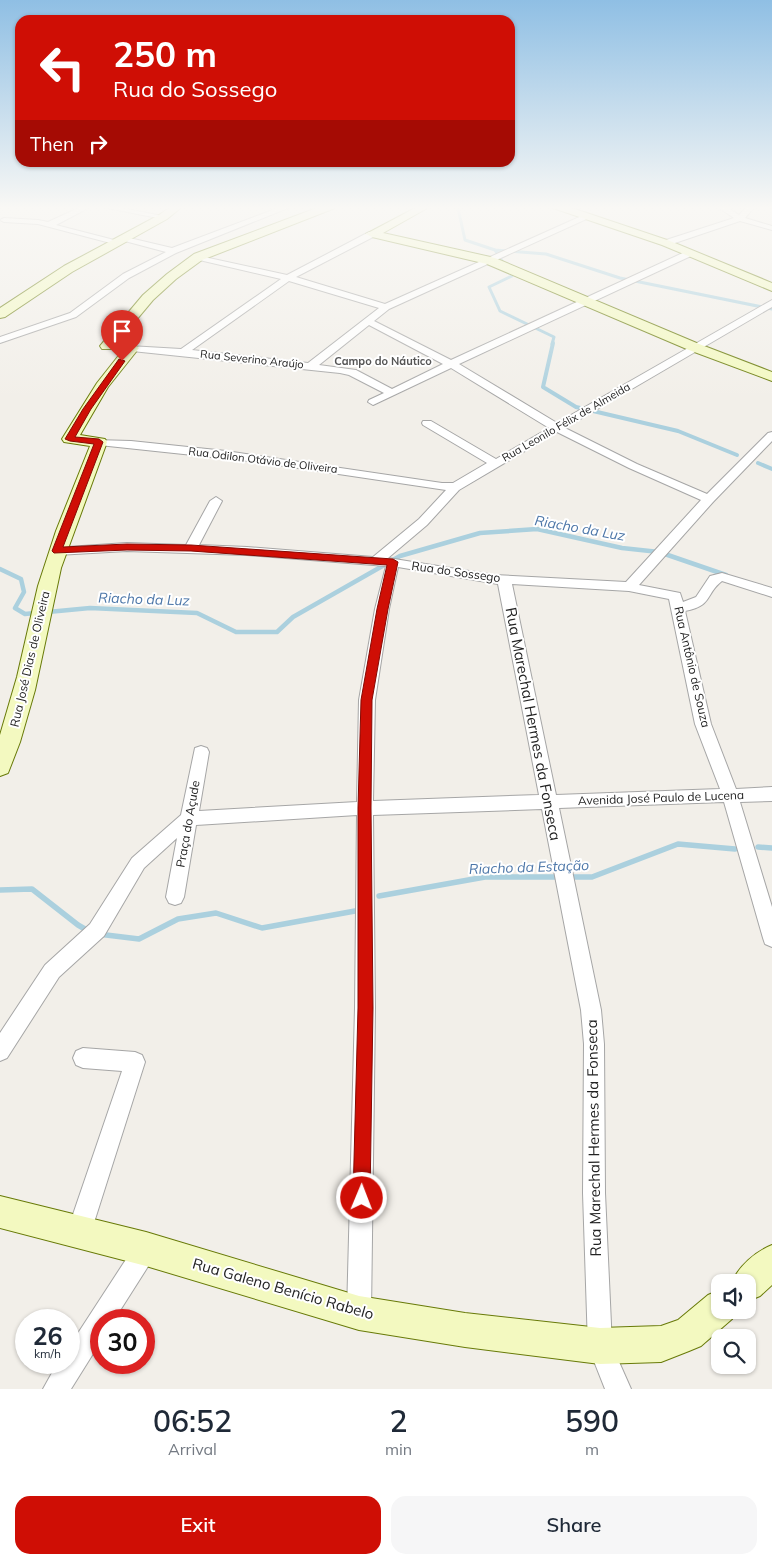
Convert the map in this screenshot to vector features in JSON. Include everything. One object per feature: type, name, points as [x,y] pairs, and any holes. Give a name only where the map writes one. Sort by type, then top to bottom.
[{"type":"street","points":[[0,314],[67,271]]},
{"type":"street","points":[[0,340],[73,315],[136,271]]},
{"type":"street","name":"Rua Severino Araújo","points":[[179,271],[134,311],[106,346],[183,352],[352,372],[393,393]]},
{"type":"street","points":[[257,271],[386,306]]},
{"type":"street","points":[[183,352],[288,278],[302,271]]},
{"type":"street","points":[[311,366],[386,306],[466,271]]},
{"type":"street","points":[[516,271],[694,347],[772,377]]},
{"type":"street","points":[[373,402],[653,271]]},
{"type":"street","points":[[733,271],[771,286]]},
{"type":"street","name":"Rua Leonilo Félix de Almeida","points":[[385,562],[456,486],[694,347],[772,304]]},
{"type":"street","points":[[368,321],[451,364],[558,427],[633,466],[709,499]]},
{"type":"street","name":"Rua Odilon Otávio de Oliveira","points":[[132,348],[102,386],[70,439],[221,454],[371,474],[435,486],[456,486]]},
{"type":"street","points":[[427,423],[495,463]]},
{"type":"street","points":[[629,587],[709,499],[772,435]]},
{"type":"street","name":"Rua José Dias de Oliveira","points":[[0,767],[14,729],[31,664],[35,635],[57,551],[99,442]]},
{"type":"street","points":[[191,548],[216,501]]},
{"type":"street","name":"Rua do Sossego","points":[[57,551],[119,547],[191,548],[385,562],[504,580],[629,587],[677,601]]},
{"type":"street","points":[[359,1313],[365,1008],[364,808],[367,700],[382,609],[385,562]]},
{"type":"street","points":[[677,601],[692,607],[698,604],[714,579],[722,577],[772,593]]},
{"type":"street","name":"Rua Marechal Hermes da Fonseca","points":[[504,580],[591,1010],[594,1044],[594,1193],[600,1346]]},
{"type":"street","name":"Rua Antônio de Souza","points":[[677,601],[703,724],[730,795],[772,938]]},
{"type":"street","name":"Praça do Açude","points":[[176,897],[201,752]]},
{"type":"street","name":"Avenida José Paulo de Lucena","points":[[190,819],[364,808],[772,794]]},
{"type":"street","points":[[0,1051],[52,971],[97,930],[138,863],[175,829],[190,819]]},
{"type":"street","points":[[79,1232],[136,1062],[83,1058]]},
{"type":"street","name":"Rua Galeno Benício Rabelo","points":[[0,1212],[146,1249],[359,1313],[465,1330],[600,1346],[661,1344],[689,1334],[711,1315]]},
{"type":"street","points":[[56,1389],[146,1249]]},
{"type":"street","points":[[756,1277],[772,1262]]},
{"type":"street","points":[[600,1346],[618,1389]]},
{"type":"waterway","points":[[509,271],[512,276],[489,287],[500,311],[554,337],[552,344]]},
{"type":"waterway","points":[[598,271],[620,278],[772,309]]},
{"type":"waterway","points":[[553,343],[543,387],[576,407],[678,431],[737,455]]},
{"type":"waterway","points":[[758,463],[772,469]]},
{"type":"waterway","name":"Riacho da Luz","points":[[48,612],[90,608],[197,613],[236,632],[277,632],[293,617],[400,556],[480,533],[537,529],[622,548],[659,552],[726,575]]},
{"type":"waterway","name":"Riacho da Luz","points":[[0,569],[21,579],[24,592],[15,608],[25,614],[35,613]]},
{"type":"waterway","name":"Riacho da Estação","points":[[379,896],[485,877],[592,877],[678,844],[735,849]]},
{"type":"waterway","name":"Riacho da Estação","points":[[758,847],[772,848]]},
{"type":"waterway","name":"Riacho da Estação","points":[[0,890],[32,889],[78,925],[90,932]]},
{"type":"waterway","name":"Riacho da Estação","points":[[98,934],[139,939],[178,919],[216,913],[262,928],[355,911]]},
{"type":"district","name":"Campo do Náutico","points":[[383,361]]},
{"type":"route","points":[[122,361],[102,386],[70,439],[99,442],[57,551],[102,547],[191,548],[393,562],[382,609],[367,700],[364,808],[365,1008],[362,1198]]}]
